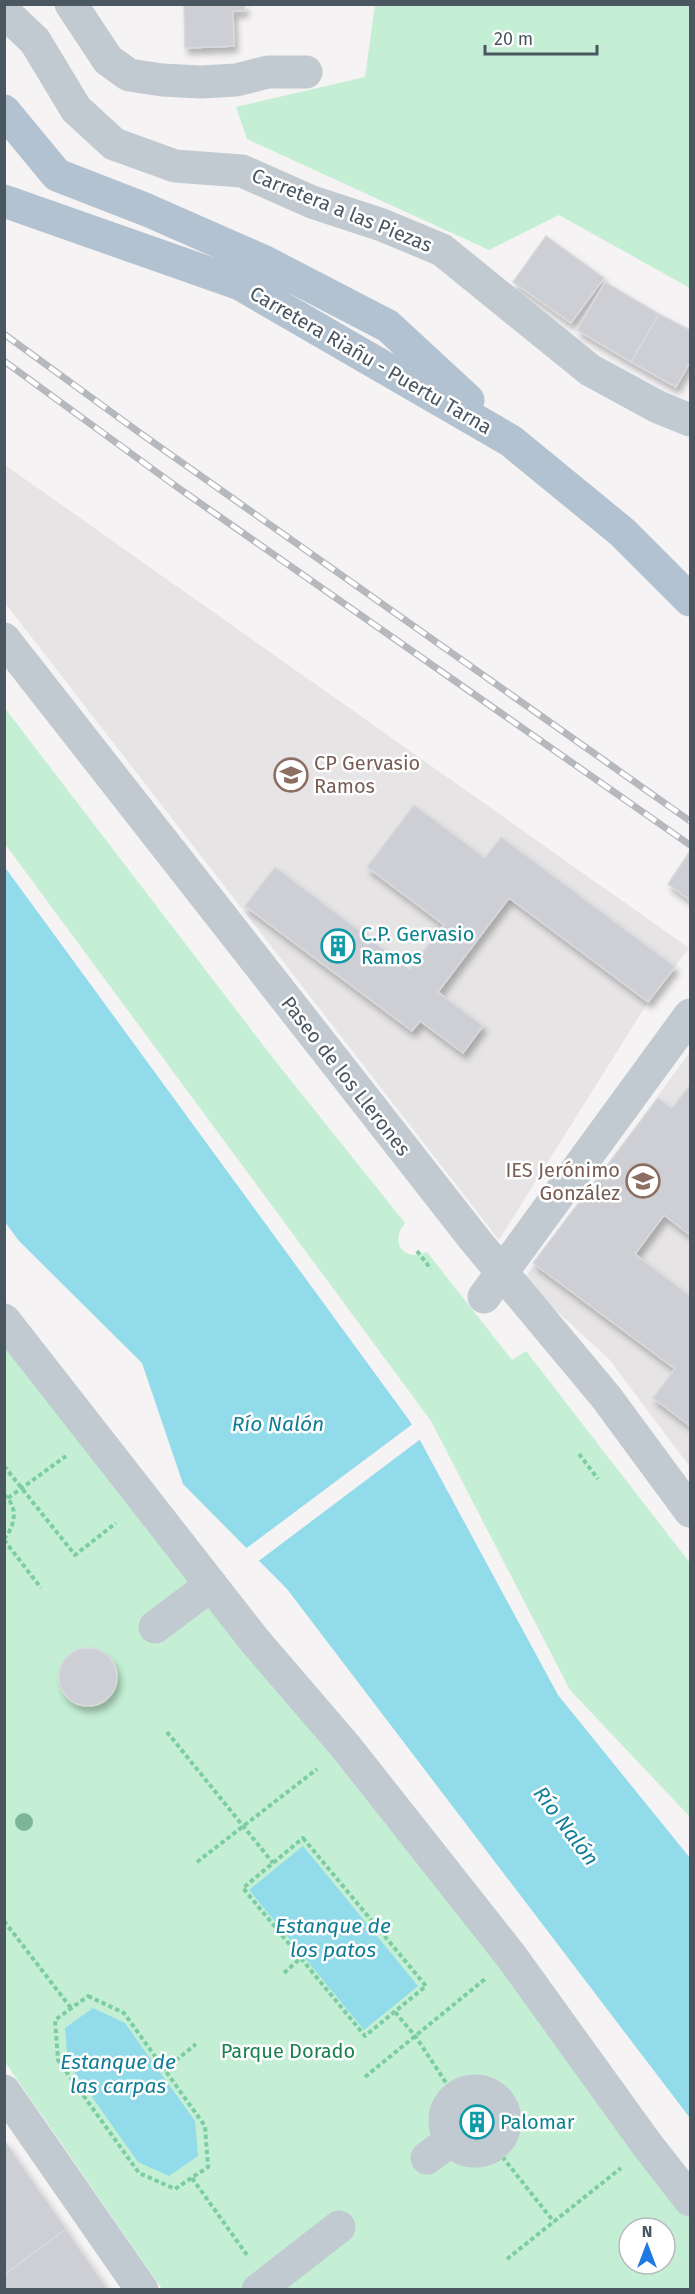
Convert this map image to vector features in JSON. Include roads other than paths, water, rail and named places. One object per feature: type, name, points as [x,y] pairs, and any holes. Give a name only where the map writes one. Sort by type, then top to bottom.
[{"type":"main road","points":[[4,111],[57,175],[147,210],[263,261],[388,326],[511,441]]},
{"type":"main road","name":"Carretera Riañu - Puertu Tarna","points":[[4,201],[240,284],[511,441],[622,532],[690,600]]},
{"type":"street","points":[[71,4],[108,60],[129,75],[201,82],[236,80],[268,72],[306,72]]},
{"type":"street","name":"Carretera a las Piezas","points":[[4,16],[13,20],[35,41],[76,109],[114,144],[175,166],[242,171],[312,202],[382,225],[442,250],[590,370],[658,407],[690,420]]},
{"type":"street","name":"Paseo de los Llerones","points":[[4,639],[494,1286],[606,1397],[690,1511]]},
{"type":"street","points":[[494,1286],[690,1015]]},
{"type":"street","points":[[4,1320],[255,1641],[346,1747],[511,1956],[648,2146],[690,2200]]},
{"type":"street","points":[[155,1627],[211,1585]]},
{"type":"street","points":[[4,2091],[142,2289]]},
{"type":"street","points":[[478,2091],[489,2095],[498,2103],[504,2113],[504,2124],[501,2136],[493,2145],[482,2150],[471,2151],[460,2147],[439,2149],[448,2106],[456,2097],[466,2092],[478,2091]]},
{"type":"street","points":[[263,2286],[339,2227]]},
{"type":"water","name":"Río Nalón","points":[[4,866],[409,1420],[558,1695],[690,1858],[690,2118],[287,1589],[183,1484],[142,1363],[19,1241],[5,1222]]},
{"type":"water","name":"Estanque de los patos","points":[[303,1846],[418,1986],[364,2030],[249,1890]]},
{"type":"water","name":"Estanque de las carpas","points":[[93,2008],[125,2023],[195,2121],[198,2156],[169,2176],[138,2162],[68,2063],[65,2028]]},
{"type":"railway","points":[[4,334],[140,433],[690,821]]},
{"type":"railway","points":[[4,361],[177,487],[690,845]]},
{"type":"place","name":"CP Gervasio Ramos","points":[[291,775]]},
{"type":"place","name":"C.P. Gervasio Ramos","points":[[338,946]]},
{"type":"place","name":"IES Jerónimo González","points":[[643,1181]]},
{"type":"place","name":"Palomar","points":[[477,2122]]},
{"type":"park label","name":"Parque Dorado","points":[[288,2051]]}]
